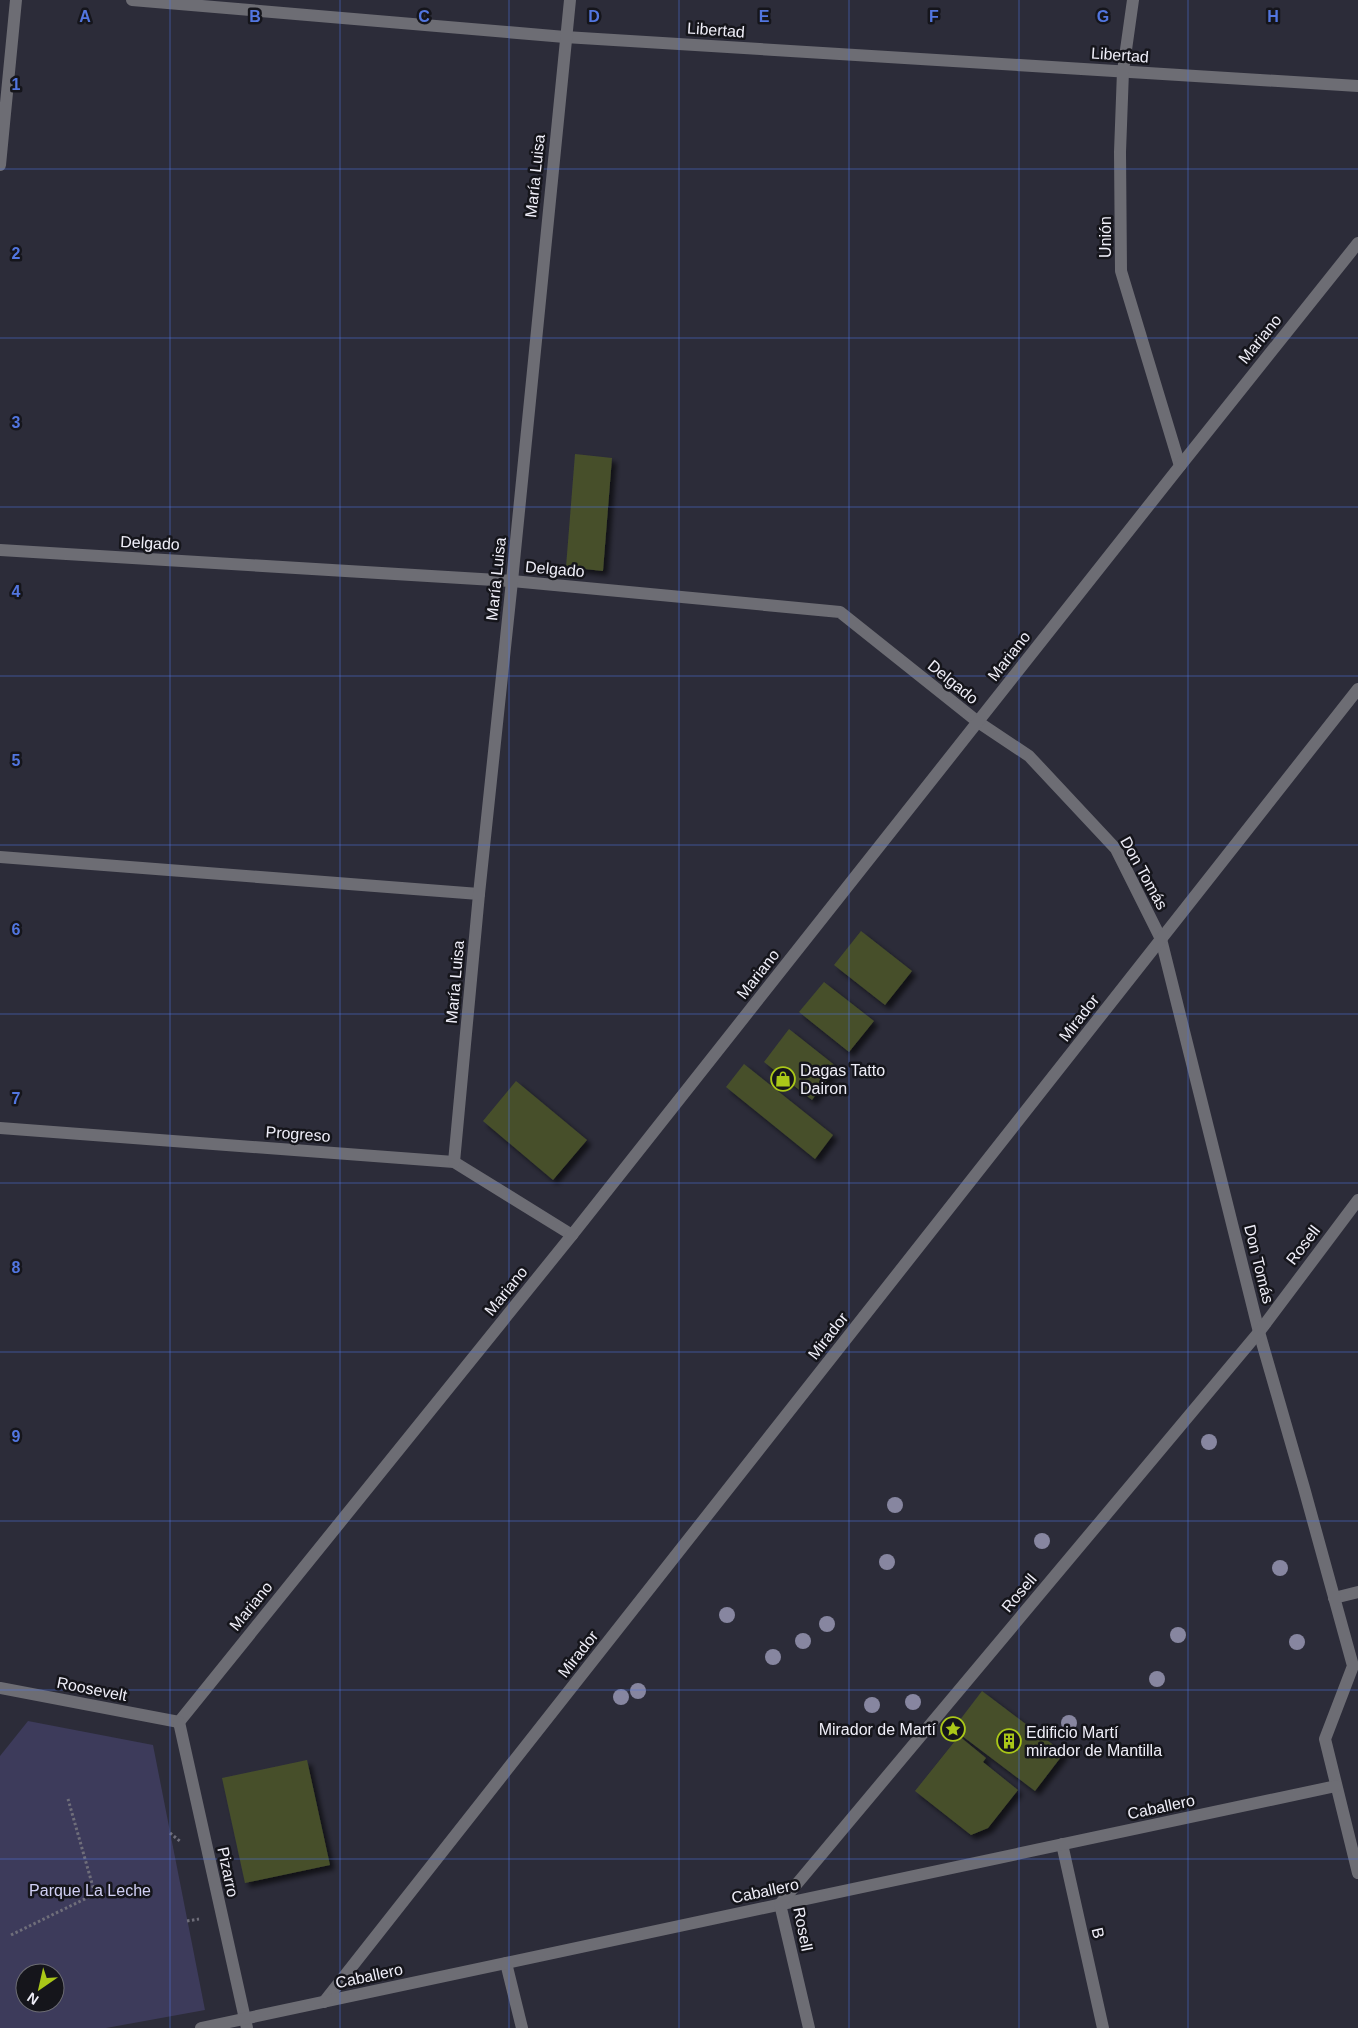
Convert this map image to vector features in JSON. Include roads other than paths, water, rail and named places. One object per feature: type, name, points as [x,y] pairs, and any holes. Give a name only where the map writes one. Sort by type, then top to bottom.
[{"type":"street","points":[[0,165],[16,0]]},
{"type":"street","name":"Libertad","points":[[132,0],[565,37],[1358,86]]},
{"type":"street","name":"María Luisa","points":[[454,1162],[479,894],[570,0]]},
{"type":"street","name":"Unión","points":[[1133,0],[1123,71],[1120,152],[1121,271],[1180,466]]},
{"type":"street","name":"Mariano","points":[[179,1722],[572,1236],[1358,243]]},
{"type":"street","name":"Delgado","points":[[0,550],[512,582],[840,612],[978,722]]},
{"type":"street","name":"Mirador","points":[[324,2002],[1358,689]]},
{"type":"street","name":"Don Tomás","points":[[978,722],[1029,756],[1116,849],[1161,939],[1259,1332],[1353,1666],[1325,1739],[1358,1873]]},
{"type":"street","points":[[0,857],[479,894]]},
{"type":"street","name":"Progreso","points":[[0,1128],[454,1162],[572,1236]]},
{"type":"street","name":"Rosell","points":[[809,2028],[780,1904],[1259,1332],[1358,1200]]},
{"type":"street","points":[[1334,1598],[1358,1592]]},
{"type":"street","name":"Roosevelt","points":[[0,1688],[179,1722]]},
{"type":"street","name":"Pizarro","points":[[179,1722],[246,2024]]},
{"type":"street","name":"Caballero","points":[[201,2028],[246,2024],[324,2002],[1336,1786]]},
{"type":"street","name":"B","points":[[1062,1844],[1103,2028]]},
{"type":"street","points":[[506,1963],[522,2028]]},
{"type":"place","name":"Dagas Tatto Dairon","points":[[783,1079]]},
{"type":"place","name":"Mirador de Martí","points":[[953,1729]]},
{"type":"place","name":"Edificio Martí mirador de Mantilla","points":[[1009,1741]]},
{"type":"park label","name":"Parque La Leche","points":[[90,1890]]}]
